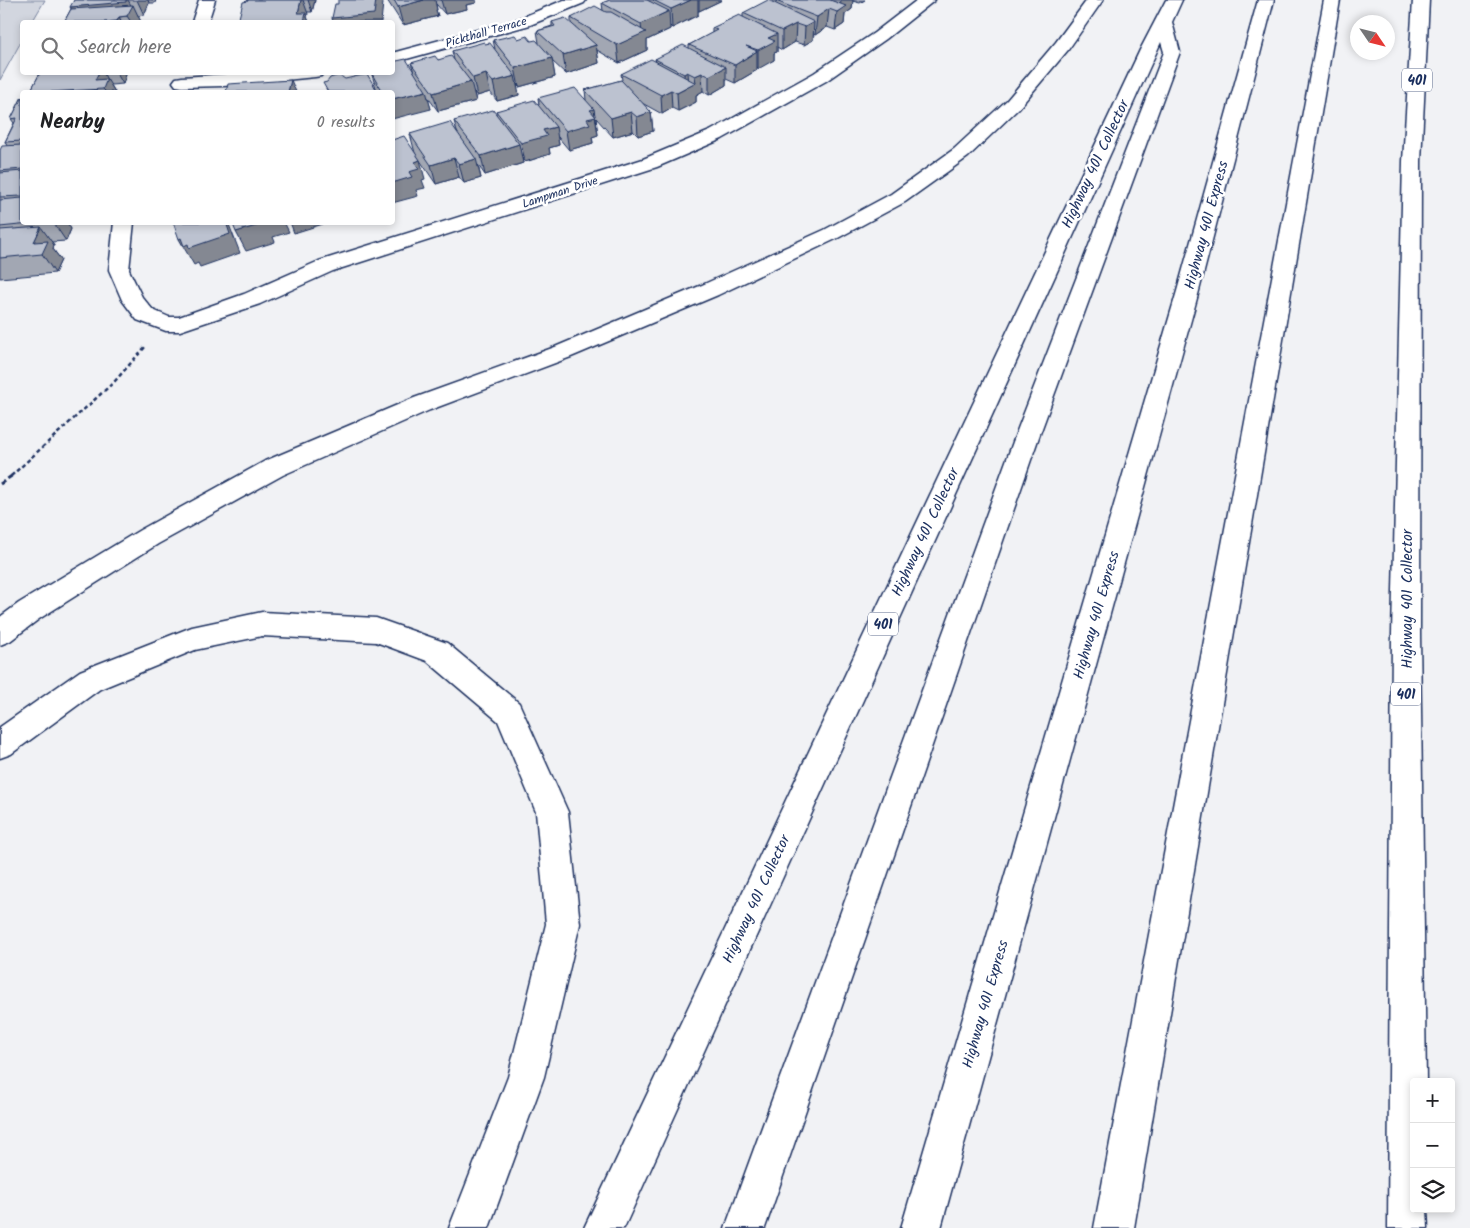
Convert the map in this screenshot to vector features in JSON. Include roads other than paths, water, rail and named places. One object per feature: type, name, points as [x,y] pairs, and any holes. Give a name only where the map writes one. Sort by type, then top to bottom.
[{"type":"main road","points":[[201,20],[206,0]]},
{"type":"main road","name":"Pickthall Terrace","points":[[395,57],[524,22],[578,0]]},
{"type":"main road","name":"Lampman Drive","points":[[124,225],[119,270],[133,300],[145,315],[166,324],[180,324],[252,300],[326,266],[685,150],[716,135],[820,77],[880,36],[927,0]]},
{"type":"main road","points":[[0,633],[29,611],[149,537],[274,468],[422,404],[563,352],[710,290],[831,234],[898,198],[961,153],[1013,104],[1062,46],[1095,0]]},
{"type":"main road","name":"Highway 401 Express","points":[[921,1228],[1188,291],[1266,0]]},
{"type":"main road","points":[[1114,1228],[1332,0]]},
{"type":"main road","name":"Highway 401 Collector","points":[[1408,1228],[1406,634],[1412,161],[1421,0]]},
{"type":"main road","points":[[745,1228],[1029,431],[1172,52],[1169,11]]},
{"type":"main road","name":"Highway 401 Collector","points":[[604,1228],[1148,50],[1169,11]]},
{"type":"main road","points":[[181,82],[224,81],[285,75]]},
{"type":"main road","points":[[0,744],[90,680],[192,639],[262,624],[376,630],[437,652],[509,712],[552,812],[563,924],[526,1077],[469,1228]]}]
